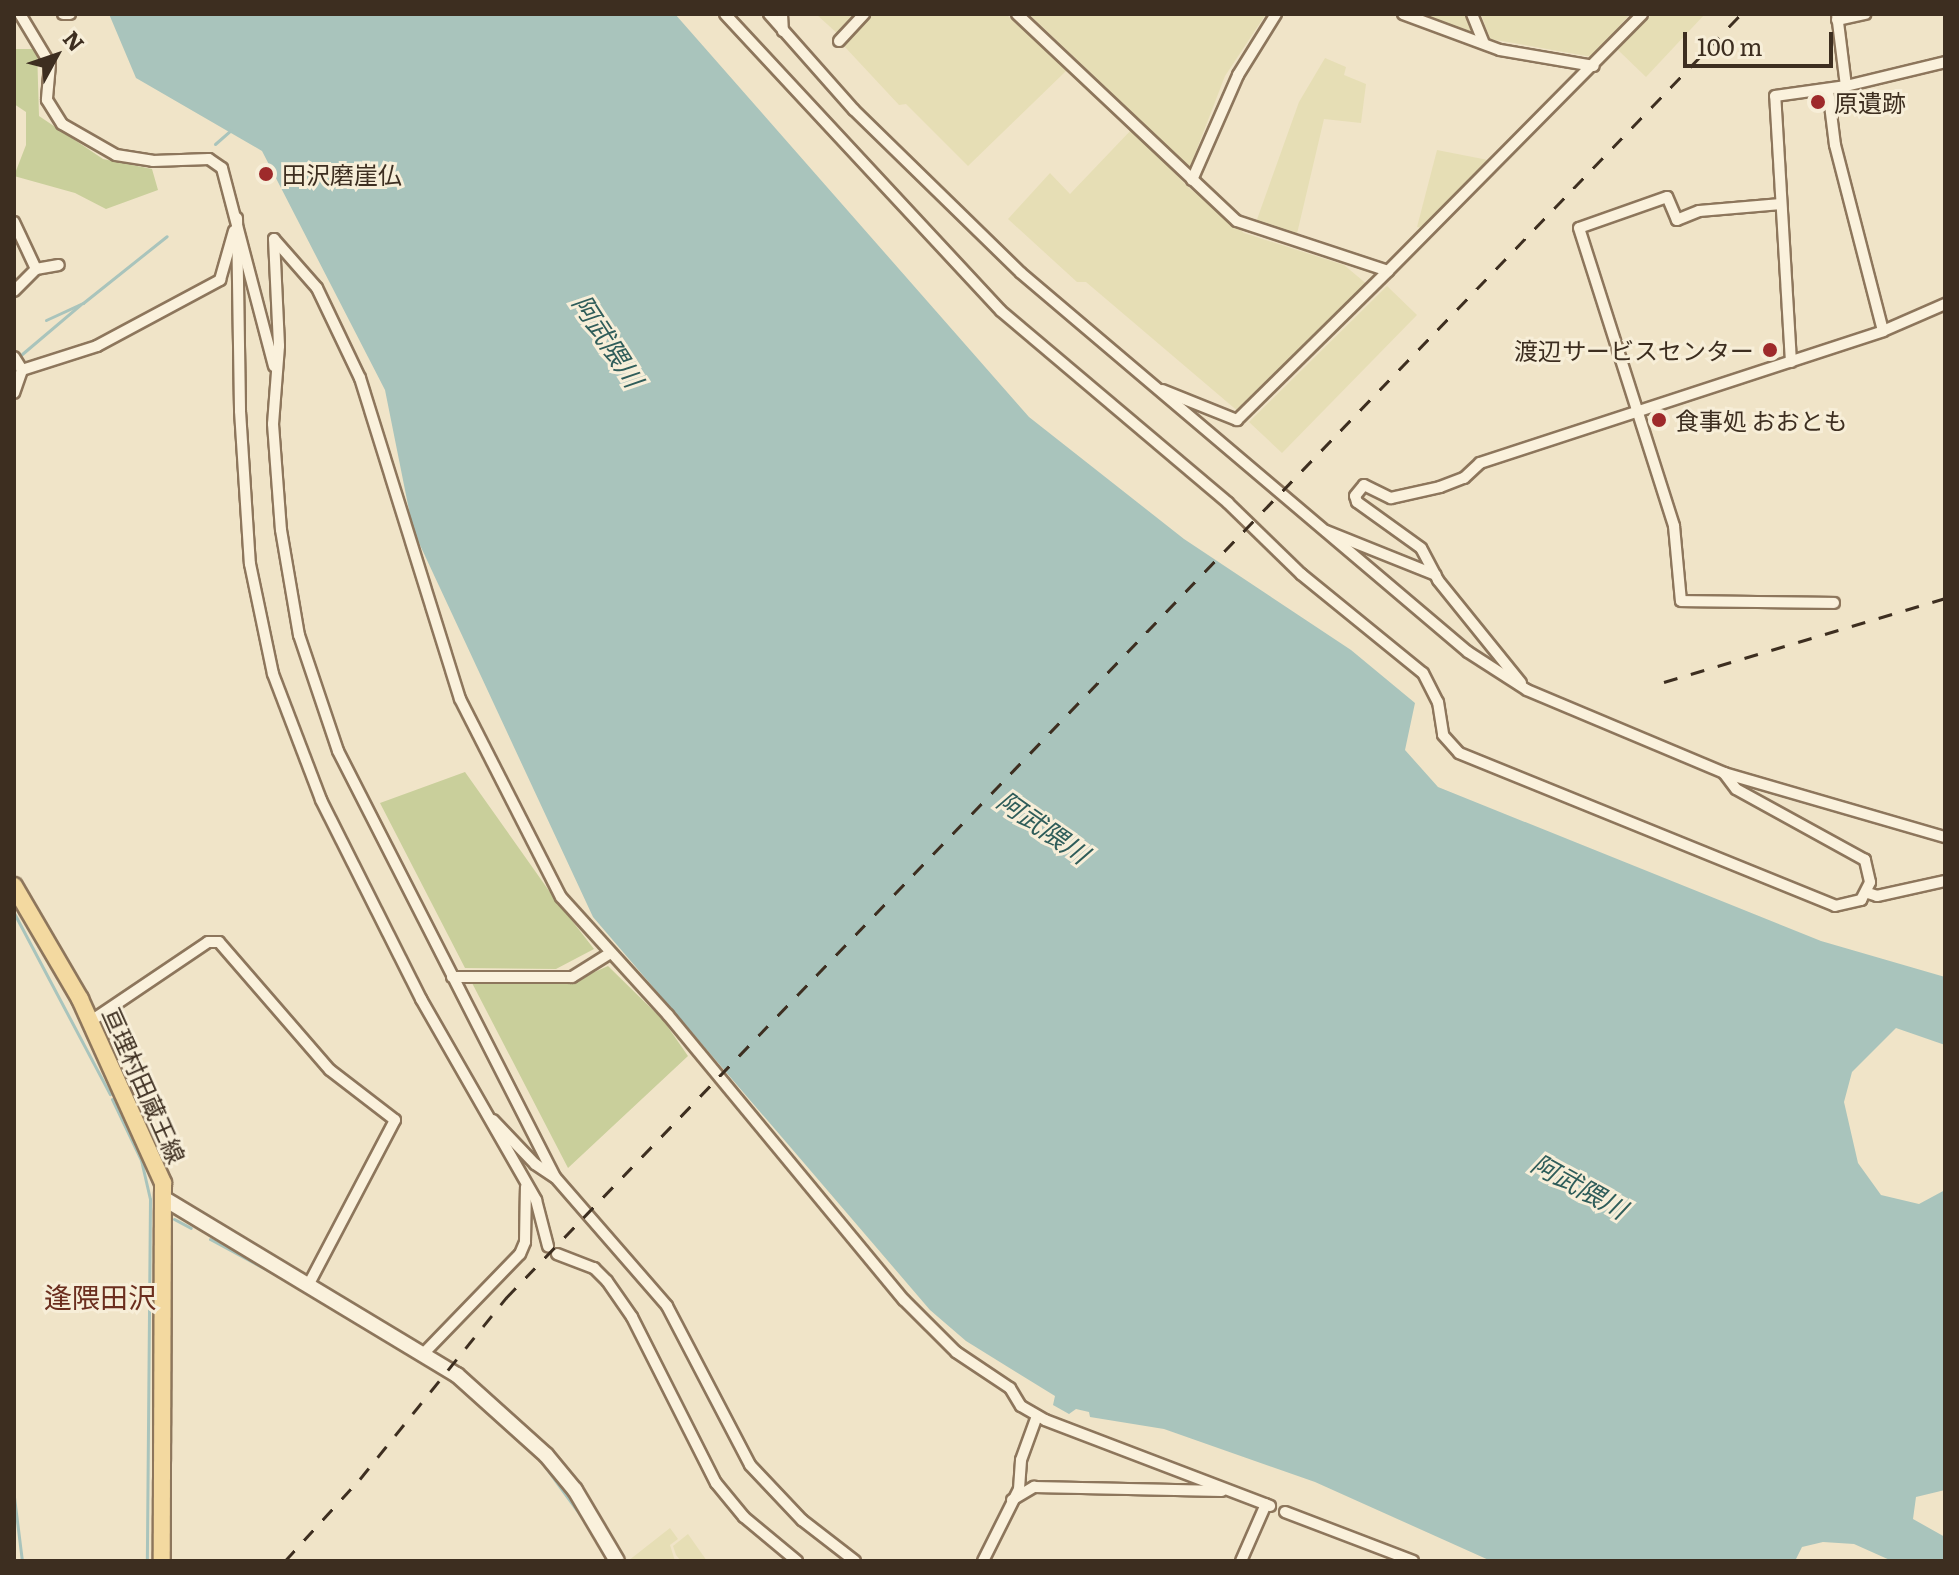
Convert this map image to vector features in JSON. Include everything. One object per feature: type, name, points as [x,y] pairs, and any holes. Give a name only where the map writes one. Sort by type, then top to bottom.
[{"type":"main road","name":"亘理村田蔵王線","points":[[14,886],[91,1021],[147,1137],[165,1199],[162,1561]]},
{"type":"street","points":[[20,14],[50,64],[47,100],[62,124],[116,155],[153,161],[209,159],[222,168],[275,372]]},
{"type":"street","points":[[63,14],[70,14]]},
{"type":"street","points":[[725,14],[1001,311],[1228,503],[1301,574],[1423,673],[1438,702],[1443,735],[1459,753],[1835,906],[1854,905],[1868,893]]},
{"type":"street","points":[[769,14],[854,110],[1021,273],[1318,528],[1468,652],[1527,690],[1724,773],[1945,837]]},
{"type":"street","points":[[782,14],[783,31]]},
{"type":"street","points":[[839,41],[864,14]]},
{"type":"street","points":[[1017,14],[1237,221],[1388,271]]},
{"type":"street","points":[[1192,180],[1238,75],[1276,14]]},
{"type":"street","points":[[1403,14],[1484,43],[1594,66]]},
{"type":"street","points":[[1472,14],[1484,43]]},
{"type":"street","points":[[1156,388],[1237,420],[1594,66],[1642,14]]},
{"type":"street","points":[[1846,86],[1837,17],[1865,14]]},
{"type":"street","points":[[1791,362],[1775,96],[1846,86],[1945,62]]},
{"type":"street","points":[[1828,89],[1835,145],[1883,331]]},
{"type":"street","points":[[1781,204],[1699,211],[1677,220],[1667,197],[1579,228],[1640,411],[1674,526],[1681,601],[1834,603]]},
{"type":"street","points":[[22,370],[97,346],[220,280],[237,218]]},
{"type":"street","points":[[237,218],[240,411],[250,564],[273,674],[315,787],[478,1104],[526,1185],[548,1246]]},
{"type":"street","points":[[14,222],[36,269]]},
{"type":"street","points":[[855,1561],[802,1520],[750,1465],[667,1306],[555,1177],[344,764],[309,674],[281,530],[273,424],[274,239],[317,288],[360,378],[460,699],[561,897],[609,954],[668,1015],[904,1300],[956,1352],[1010,1388],[1021,1406],[1037,1416],[1268,1505],[1241,1561]]},
{"type":"street","points":[[14,291],[36,269],[59,265]]},
{"type":"street","points":[[1527,690],[1436,575],[1421,548],[1357,502],[1355,496],[1364,485],[1391,498],[1419,494],[1464,478],[1480,463],[1883,331],[1945,304]]},
{"type":"street","points":[[14,357],[22,370]]},
{"type":"street","points":[[14,393],[22,370]]},
{"type":"street","points":[[1318,528],[1436,575]]},
{"type":"street","points":[[1724,773],[1736,789],[1865,860],[1868,893]]},
{"type":"street","points":[[1868,893],[1877,896],[1945,881]]},
{"type":"street","points":[[91,1021],[208,942],[219,942],[330,1070],[395,1120],[309,1284]]},
{"type":"street","points":[[452,977],[572,977],[609,954]]},
{"type":"street","points":[[478,1104],[535,1164],[555,1177]]},
{"type":"street","points":[[425,1352],[520,1254],[525,1242],[526,1185]]},
{"type":"street","points":[[165,1199],[425,1352],[510,1418],[546,1455],[617,1561]]},
{"type":"street","points":[[557,1254],[594,1268],[607,1281],[632,1317],[716,1483],[744,1517],[797,1561]]},
{"type":"street","points":[[983,1561],[1012,1500],[1037,1416]]},
{"type":"street","points":[[1012,1500],[1034,1487],[1228,1492]]},
{"type":"street","points":[[1285,1512],[1413,1561]]},
{"type":"shaded area","points":[[816,14],[859,14],[839,35]]},
{"type":"shaded area","points":[[874,14],[1006,14],[1066,71],[968,166],[906,104],[899,105],[844,46]]},
{"type":"shaded area","points":[[1029,14],[1266,14],[1225,76],[1190,167]]},
{"type":"shaded area","points":[[1419,14],[1468,14],[1477,37]]},
{"type":"shaded area","points":[[1481,14],[1630,14],[1592,57],[1490,39]]},
{"type":"shaded area","points":[[1652,14],[1705,14],[1646,77],[1618,50]]},
{"type":"shaded area","points":[[1325,58],[1346,67],[1344,75],[1366,84],[1361,123],[1324,119],[1296,238],[1255,225],[1299,102]]},
{"type":"shaded area","points":[[1132,129],[1188,187],[1244,233],[1344,265],[1368,285],[1240,413],[1086,282],[1077,282],[1008,219],[1050,173],[1070,194]]},
{"type":"shaded area","points":[[1437,150],[1493,161],[1426,229],[1417,227]]},
{"type":"shaded area","points":[[1387,286],[1417,315],[1282,453],[1249,422]]},
{"type":"shaded area","points":[[670,1528],[678,1539],[670,1545],[675,1561],[628,1561]]},
{"type":"shaded area","points":[[688,1534],[707,1561],[681,1561],[676,1555],[673,1546]]},
{"type":"green space","points":[[14,49],[37,49],[39,116],[103,159],[152,169],[158,190],[106,209],[75,193],[14,176],[26,145],[26,112],[14,104]]},
{"type":"green space","points":[[465,772],[594,949],[556,969],[465,968],[380,803]]},
{"type":"green space","points":[[608,966],[663,1020],[688,1056],[568,1168],[471,981],[570,983]]},
{"type":"water","name":"阿武隈川","points":[[109,14],[675,14],[1029,417],[1184,539],[1351,650],[1415,703],[1405,750],[1438,787],[1821,941],[1945,977],[1945,1045],[1896,1028],[1852,1072],[1844,1102],[1858,1163],[1881,1195],[1919,1204],[1945,1190],[1945,1490],[1916,1497],[1913,1519],[1945,1537],[1945,1560],[1892,1561],[1854,1544],[1823,1542],[1802,1547],[1795,1561],[1491,1561],[1315,1482],[1164,1429],[1090,1417],[1089,1412],[1076,1409],[1069,1414],[1053,1405],[1055,1396],[966,1341],[930,1310],[593,917],[413,530],[385,390],[262,151],[136,78]]},
{"type":"waterway","points":[[215,144],[231,130]]},
{"type":"waterway","points":[[46,320],[83,303],[167,236]]},
{"type":"waterway","points":[[22,354],[80,305]]},
{"type":"waterway","points":[[14,913],[110,1094]]},
{"type":"waterway","points":[[112,1099],[141,1160],[150,1199],[147,1561]]},
{"type":"waterway","points":[[174,1219],[191,1228]]},
{"type":"waterway","points":[[210,1239],[284,1279]]},
{"type":"waterway","points":[[544,1465],[589,1527]]},
{"type":"waterway","points":[[14,1497],[22,1561]]},
{"type":"waterway","points":[[599,1544],[608,1561]]},
{"type":"railway","points":[[285,1561],[360,1479],[506,1298],[1741,14]]},
{"type":"railway","points":[[1664,682],[1945,598]]},
{"type":"place","name":"原遺跡","points":[[1818,102]]},
{"type":"place","name":"田沢磨崖仏","points":[[266,174]]},
{"type":"place","name":"渡辺サービスセンター","points":[[1770,350]]},
{"type":"place","name":"食事処 おおとも","points":[[1659,420]]},
{"type":"district","name":"逢隈田沢","points":[[100,1296]]}]
